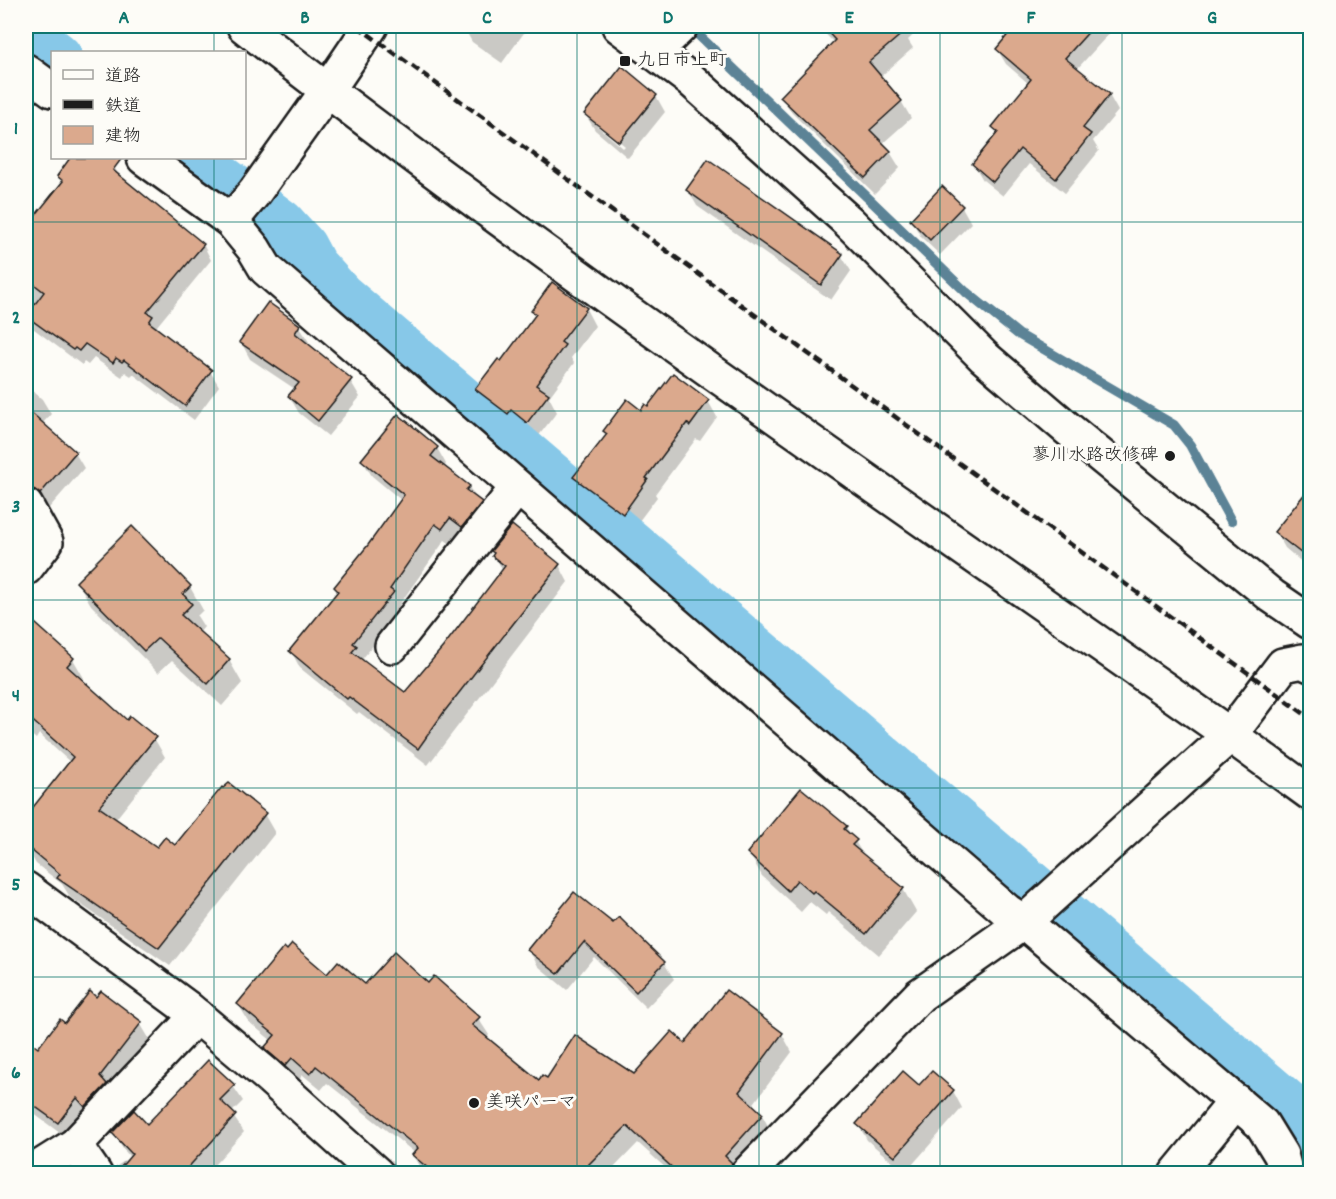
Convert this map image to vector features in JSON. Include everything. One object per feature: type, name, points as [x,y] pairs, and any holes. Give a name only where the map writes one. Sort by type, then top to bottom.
[{"type":"street","points":[[244,26],[536,248],[1311,793]]},
{"type":"street","points":[[242,209],[371,26]]},
{"type":"street","points":[[619,26],[691,80],[849,222],[984,357],[1262,588],[1311,622]]},
{"type":"street","points":[[654,52],[681,26]]},
{"type":"street","points":[[26,71],[51,89]]},
{"type":"street","points":[[146,159],[242,209],[254,249],[266,269],[1007,910],[1035,912],[1262,1124],[1281,1155],[1286,1173]]},
{"type":"street","points":[[392,646],[517,488]]},
{"type":"street","points":[[26,506],[46,542],[26,568]]},
{"type":"street","points":[[747,1173],[920,995],[1035,912],[1230,735],[1283,664],[1303,661],[1311,665]]},
{"type":"street","points":[[26,889],[196,1016],[267,1075],[377,1173]]},
{"type":"street","points":[[30,1173],[75,1145],[196,1016]]},
{"type":"street","points":[[1176,1173],[1236,1101]]},
{"type":"street","points":[[75,1145],[95,1173]]},
{"type":"building","points":[[822,26],[911,26],[869,62],[902,101],[870,130],[891,151],[865,178],[780,97],[835,40]]},
{"type":"building","points":[[1015,26],[1094,26],[1065,58],[1110,94],[1083,128],[1091,134],[1056,179],[1020,149],[993,182],[972,164],[998,132],[992,127],[1031,79],[996,49]]},
{"type":"building","points":[[622,66],[657,95],[619,142],[584,114]]},
{"type":"building","points":[[69,159],[121,159],[113,170],[204,244],[147,312],[153,316],[149,322],[212,370],[185,406],[124,360],[122,362],[116,358],[113,363],[85,344],[79,351],[75,348],[73,350],[26,316],[44,292],[26,278],[26,227],[63,181],[57,176]]},
{"type":"building","points":[[708,159],[843,254],[821,285],[686,190]]},
{"type":"building","points":[[942,186],[963,206],[930,240],[910,220]]},
{"type":"building","points":[[552,282],[587,308],[561,342],[565,345],[536,385],[549,394],[527,423],[511,410],[508,414],[475,389],[498,359],[501,361],[536,314],[531,311]]},
{"type":"building","points":[[268,302],[300,325],[295,333],[352,379],[318,421],[288,396],[299,383],[239,342]]},
{"type":"building","points":[[673,373],[709,400],[690,426],[687,423],[646,478],[648,479],[623,514],[573,477],[607,434],[603,431],[627,399],[641,410],[645,404],[648,406]]},
{"type":"building","points":[[26,408],[76,452],[40,494],[26,487]]},
{"type":"building","points":[[398,414],[438,447],[431,456],[470,486],[466,490],[482,502],[462,527],[450,518],[442,529],[435,524],[390,589],[394,592],[353,643],[357,646],[352,652],[405,692],[505,566],[492,556],[494,553],[491,551],[512,525],[560,564],[444,712],[418,749],[349,697],[347,699],[289,651],[338,591],[334,587],[404,495],[361,460]]},
{"type":"building","points":[[1311,486],[1311,561],[1274,532]]},
{"type":"building","points":[[132,526],[191,586],[183,594],[192,604],[181,615],[230,659],[208,684],[158,638],[144,651],[76,582]]},
{"type":"building","points":[[26,615],[74,658],[67,666],[127,720],[130,716],[156,737],[99,807],[157,847],[165,837],[175,845],[222,787],[229,783],[266,813],[159,948],[57,878],[60,874],[26,846],[26,816],[73,757],[26,715]]},
{"type":"building","points":[[801,788],[847,826],[844,829],[857,840],[852,845],[904,888],[866,934],[814,891],[812,893],[797,880],[788,891],[747,853]]},
{"type":"building","points":[[574,892],[613,923],[619,917],[665,962],[636,992],[584,942],[558,974],[527,950]]},
{"type":"building","points":[[292,944],[327,974],[338,961],[365,984],[394,952],[428,983],[434,976],[480,1017],[472,1025],[539,1080],[542,1075],[547,1078],[575,1035],[634,1074],[672,1031],[685,1043],[726,990],[783,1033],[739,1092],[763,1114],[725,1156],[732,1163],[729,1173],[678,1173],[627,1126],[580,1173],[434,1173],[412,1155],[418,1148],[316,1066],[310,1074],[292,1058],[285,1066],[264,1048],[275,1035],[237,1004],[284,947],[287,950]]},
{"type":"building","points":[[90,991],[96,997],[101,991],[142,1022],[100,1076],[107,1084],[85,1107],[77,1098],[58,1123],[26,1100],[26,1039],[38,1048],[60,1019],[65,1023]]},
{"type":"building","points":[[208,1060],[235,1085],[220,1100],[236,1115],[183,1173],[116,1173],[132,1154],[112,1133],[134,1110],[147,1124]]},
{"type":"building","points":[[903,1071],[919,1085],[932,1071],[954,1090],[895,1157],[856,1124]]},
{"type":"waterway","points":[[689,26],[966,292],[1018,334],[1174,425],[1190,445],[1231,521]]},
{"type":"waterway","points":[[26,42],[51,61]]},
{"type":"waterway","points":[[181,159],[276,229],[296,251],[306,270],[334,301],[1280,1108],[1299,1136],[1310,1173]]},
{"type":"railway","points":[[357,26],[1310,718]]},
{"type":"place","name":"九日市上町","points":[[625,61]]},
{"type":"place","name":"蓼川水路改修碑","points":[[1170,456]]},
{"type":"place","name":"美咲パーマ","points":[[474,1103]]}]
